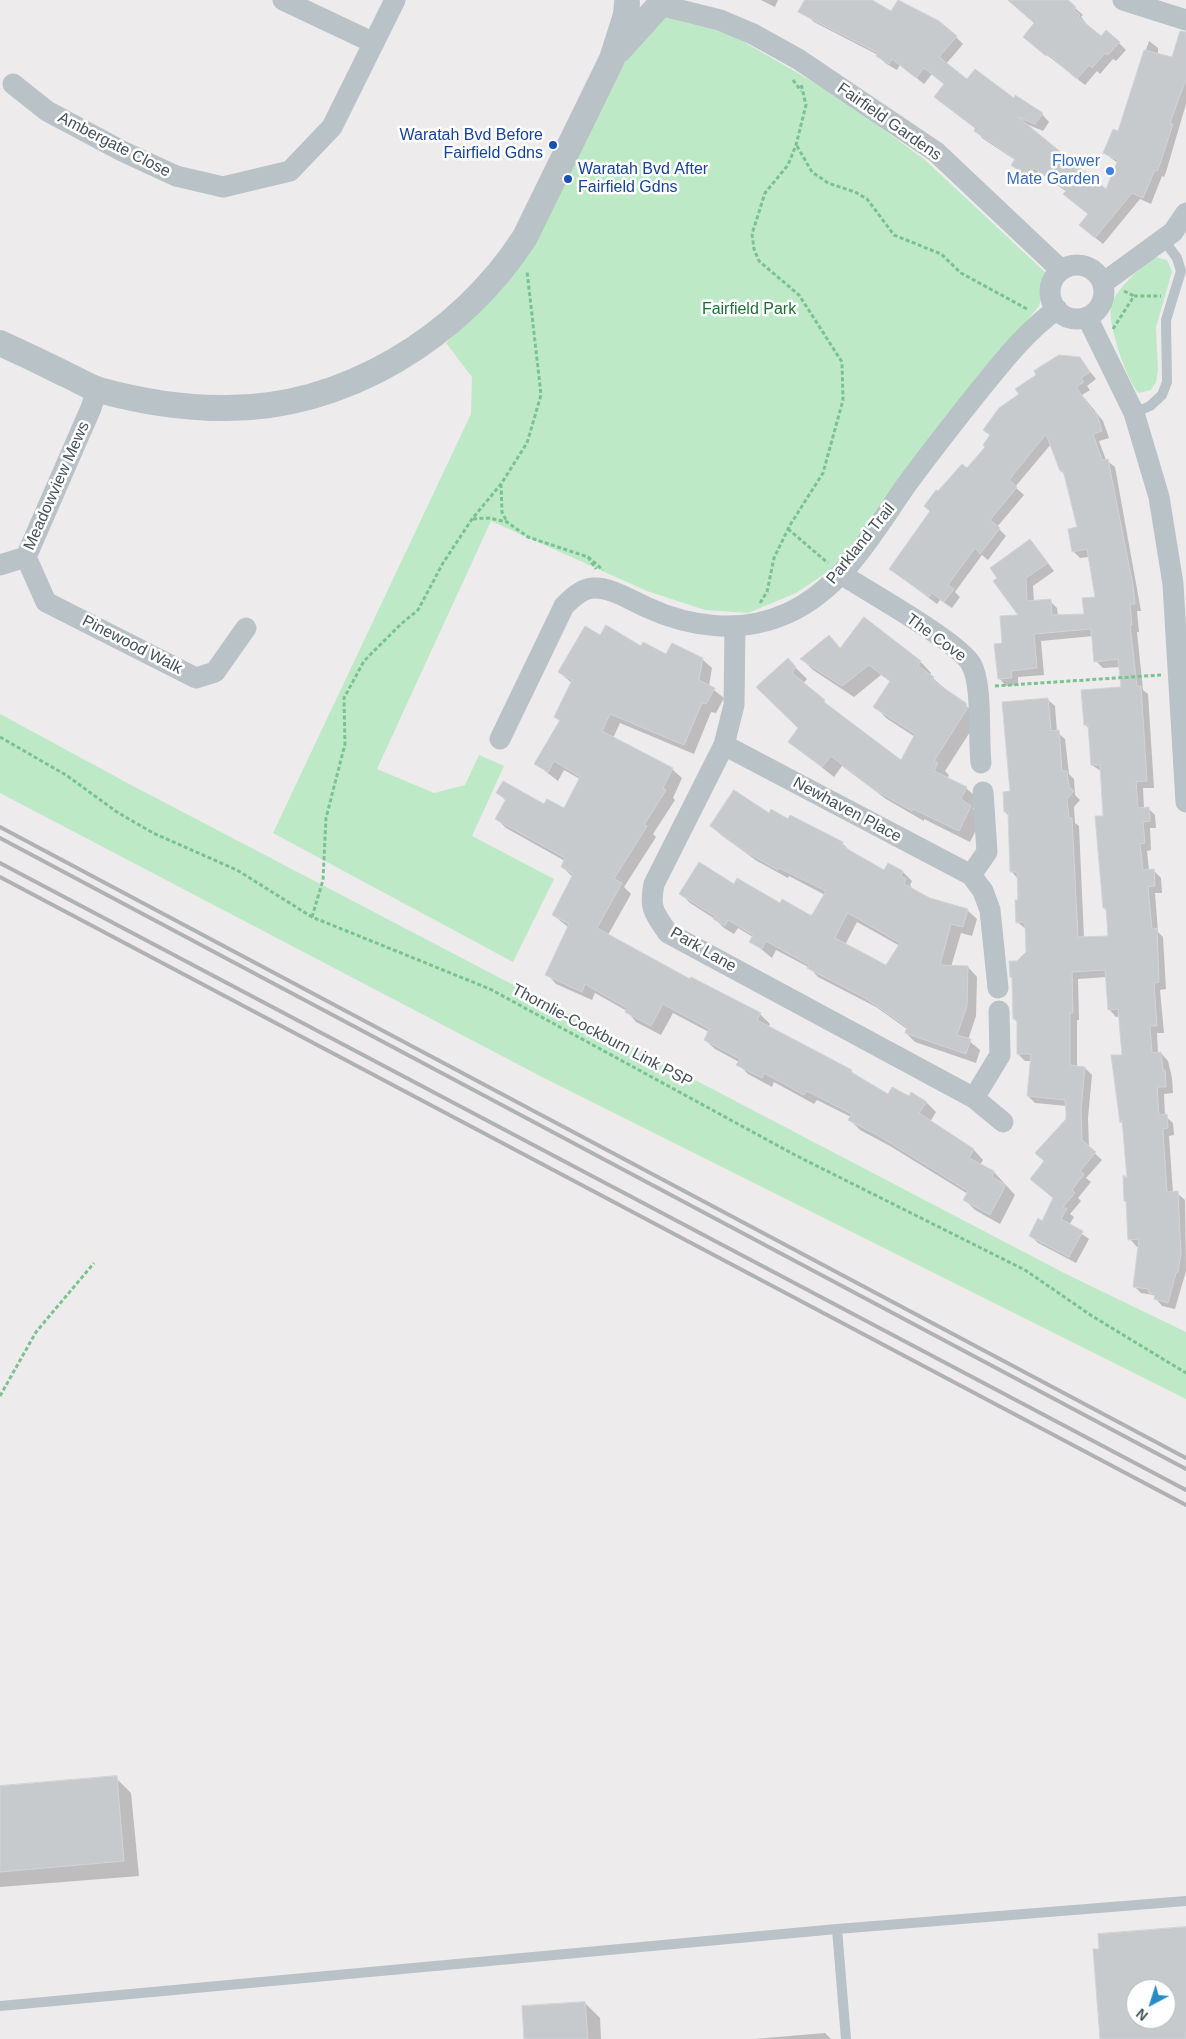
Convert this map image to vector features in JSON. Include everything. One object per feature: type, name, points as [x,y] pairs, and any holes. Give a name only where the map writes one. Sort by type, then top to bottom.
[{"type":"street","points":[[283,0],[374,43]]},
{"type":"street","name":"Ambergate Close","points":[[13,84],[47,111],[122,152],[176,176],[223,187],[290,171],[332,126],[395,0]]},
{"type":"street","name":"Fairfield Gardens","points":[[698,0],[720,20]]},
{"type":"street","points":[[1123,0],[1186,20]]},
{"type":"street","points":[[626,1],[640,11],[663,6]]},
{"type":"street","points":[[0,343],[96,389],[176,406],[223,408],[286,402],[373,373],[400,358],[456,318],[484,292],[512,258],[535,218],[612,58],[626,15],[626,1]]},
{"type":"street","points":[[612,58],[663,6]]},
{"type":"street","name":"Fairfield Gardens","points":[[663,6],[720,20],[753,34],[798,59],[936,152],[1061,270]]},
{"type":"street","points":[[1103,283],[1172,232],[1186,213]]},
{"type":"street","points":[[1091,325],[1095,312],[1102,301],[1103,283],[1091,269],[1078,265],[1061,270],[1052,282],[1050,291],[1052,300],[1049,315],[1078,318],[1091,325],[1134,413],[1162,515],[1173,584],[1177,674],[1183,708],[1186,802]]},
{"type":"street","name":"Parkland Trail","points":[[500,738],[564,606],[578,593],[592,588],[610,591],[660,614],[702,626],[735,627],[755,625],[789,613],[821,593],[841,574],[928,455],[1013,348],[1049,315]]},
{"type":"street","name":"Meadowview Mews","points":[[0,565],[26,557],[91,408],[96,389]]},
{"type":"street","name":"Pinewood Walk","points":[[26,557],[46,602],[196,678],[215,672],[246,628]]},
{"type":"street","name":"The Cove","points":[[841,574],[946,641],[971,664],[977,687],[981,763]]},
{"type":"street","name":"Park Lane","points":[[735,627],[734,705],[724,745],[654,884],[650,902],[656,917],[668,933],[974,1098],[1003,1122]]},
{"type":"street","name":"Newhaven Place","points":[[724,745],[971,875],[983,891],[990,910],[998,988]]},
{"type":"street","points":[[971,875],[987,852],[983,792]]},
{"type":"street","points":[[974,1098],[1000,1054],[999,1011]]},
{"type":"lane","points":[[1134,413],[1150,406],[1162,395],[1167,382],[1166,320],[1181,271],[1177,258],[1163,239]]},
{"type":"lane","points":[[0,2006],[837,1929],[1186,1901]]},
{"type":"lane","points":[[837,1929],[846,2039]]},
{"type":"path","points":[[759,605],[766,592],[774,558],[788,530],[823,473],[843,400],[842,362],[799,295],[759,262],[754,249],[752,234],[765,193],[788,165],[796,145],[806,104],[798,59]]},
{"type":"path","points":[[796,145],[812,172],[828,183],[856,192],[866,199],[894,235],[941,254],[961,272],[1025,307],[1049,315]]},
{"type":"path","points":[[312,917],[323,880],[326,818],[345,744],[344,698],[364,661],[418,610],[443,563],[472,519],[501,484],[527,443],[541,395],[526,268]]},
{"type":"path","points":[[1091,325],[1114,329],[1134,296],[1151,295],[1172,298]]},
{"type":"path","points":[[501,484],[502,512],[507,522]]},
{"type":"path","points":[[472,519],[490,518],[507,522],[528,537],[588,557],[610,591]]},
{"type":"path","points":[[788,530],[841,574]]},
{"type":"path","points":[[977,687],[1177,674]]},
{"type":"path","name":"Thornlie-Cockburn Link PSP","points":[[0,737],[66,775],[118,812],[153,833],[237,870],[312,917],[490,989],[795,1155],[1025,1270],[1092,1316],[1186,1373]]},
{"type":"path","points":[[0,1396],[36,1332],[94,1263]]},
{"type":"green space","name":"Fairfield Park","points":[[682,6],[839,97],[925,160],[1047,274],[1039,306],[996,357],[835,567],[796,593],[748,613],[705,610],[647,591],[491,521],[377,769],[434,793],[465,785],[479,755],[504,766],[472,836],[554,879],[513,962],[273,833],[471,414],[472,377],[446,343],[519,267],[646,21]]},
{"type":"green space","points":[[1155,257],[1167,260],[1172,272],[1156,327],[1158,370],[1156,382],[1151,390],[1139,393],[1129,377],[1119,351],[1112,325],[1111,306],[1117,293],[1148,261]]},
{"type":"green space","points":[[0,714],[133,786],[1066,1274],[1186,1332],[1186,1399],[546,1079],[0,793]]},
{"type":"building","points":[[805,0],[872,0],[891,11],[898,0],[939,21],[957,36],[939,57],[967,79],[975,69],[1014,98],[1015,95],[1043,113],[1035,124],[1018,117],[1106,189],[1118,160],[1103,153],[1113,129],[1118,131],[1144,50],[1172,57],[1180,31],[1186,32],[1186,79],[1170,123],[1173,124],[1160,164],[1157,171],[1155,170],[1143,198],[1132,193],[1095,238],[1079,225],[1088,214],[1063,194],[1067,190],[1034,168],[1028,177],[1011,165],[1015,159],[974,131],[975,128],[934,97],[944,84],[924,68],[916,78],[892,59],[889,64],[876,56],[878,53],[798,12]]},
{"type":"building","points":[[1008,0],[1068,0],[1076,7],[1074,10],[1080,15],[1078,17],[1101,36],[1106,30],[1120,42],[1108,55],[1105,53],[1092,68],[1089,65],[1077,79],[1048,54],[1046,56],[1023,37],[1034,23]]},
{"type":"building","points":[[1059,355],[1080,357],[1090,372],[1081,378],[1084,382],[1076,387],[1094,413],[1096,412],[1102,431],[1093,434],[1102,460],[1108,459],[1133,586],[1135,604],[1130,604],[1132,625],[1130,625],[1137,686],[1141,686],[1147,781],[1136,782],[1138,808],[1149,807],[1150,821],[1143,822],[1145,843],[1140,844],[1143,870],[1154,869],[1155,886],[1148,887],[1152,929],[1157,928],[1159,982],[1154,983],[1157,1026],[1150,1026],[1152,1053],[1161,1052],[1163,1070],[1165,1070],[1166,1087],[1157,1087],[1159,1115],[1167,1114],[1168,1128],[1163,1129],[1167,1192],[1178,1191],[1181,1253],[1178,1272],[1176,1273],[1168,1303],[1154,1299],[1155,1294],[1149,1293],[1148,1289],[1133,1287],[1139,1239],[1128,1240],[1123,1175],[1127,1178],[1122,1120],[1120,1123],[1111,1055],[1122,1055],[1118,1009],[1108,1010],[1105,970],[1072,972],[1073,1013],[1070,1013],[1070,1065],[1085,1067],[1081,1110],[1082,1140],[1096,1152],[1080,1171],[1084,1174],[1072,1190],[1075,1193],[1063,1207],[1067,1209],[1061,1219],[1083,1231],[1069,1257],[1029,1236],[1038,1218],[1042,1221],[1053,1198],[1030,1179],[1044,1161],[1035,1153],[1066,1119],[1066,1112],[1065,1100],[1027,1096],[1031,1054],[1017,1054],[1017,1019],[1013,1019],[1012,977],[1010,977],[1009,961],[1017,961],[1026,952],[1025,922],[1016,923],[1015,900],[1018,900],[1017,872],[1010,872],[1008,812],[1004,812],[1003,792],[1010,791],[1002,702],[1048,698],[1051,731],[1059,730],[1062,771],[1067,771],[1069,787],[1074,791],[1067,799],[1069,818],[1072,818],[1078,937],[1108,936],[1106,908],[1103,908],[1095,816],[1103,816],[1100,765],[1091,765],[1088,725],[1084,725],[1081,690],[1121,687],[1118,659],[1094,662],[1091,629],[1034,634],[1037,668],[1011,671],[1012,678],[998,679],[994,644],[1002,643],[1000,616],[1018,615],[993,581],[997,578],[990,568],[1030,539],[1048,563],[1026,578],[1027,601],[1051,599],[1052,615],[1084,614],[1082,598],[1095,597],[1087,549],[1072,552],[1068,529],[1077,527],[1063,470],[1060,471],[1046,434],[1009,480],[1017,487],[990,520],[1000,528],[980,554],[975,548],[948,585],[954,589],[944,602],[932,593],[929,597],[889,569],[930,511],[924,506],[936,490],[938,491],[962,464],[967,468],[985,447],[983,445],[990,435],[983,430],[999,408],[1019,394],[1015,389],[1036,375],[1034,371]]},
{"type":"building","points":[[864,617],[921,661],[918,666],[934,677],[932,680],[966,703],[967,709],[934,761],[938,763],[934,771],[967,787],[961,799],[971,806],[959,831],[913,809],[912,811],[873,789],[831,756],[822,767],[788,742],[798,728],[756,687],[788,658],[796,667],[792,673],[825,700],[824,702],[901,760],[915,734],[873,707],[890,681],[869,665],[842,686],[800,659],[829,635],[840,648]]},
{"type":"building","points":[[606,625],[641,646],[643,642],[666,654],[672,643],[703,658],[699,680],[715,688],[706,704],[702,703],[684,745],[610,714],[602,731],[673,768],[663,788],[666,790],[644,825],[647,826],[614,879],[622,883],[597,928],[690,979],[691,977],[761,1013],[757,1020],[852,1070],[851,1072],[888,1094],[892,1087],[909,1096],[911,1092],[927,1102],[919,1113],[974,1149],[969,1158],[994,1171],[992,1177],[1006,1185],[990,1215],[963,1200],[968,1191],[879,1136],[848,1120],[852,1114],[807,1091],[804,1095],[764,1073],[762,1078],[736,1065],[740,1059],[704,1040],[709,1029],[663,1004],[651,1026],[625,1012],[627,1008],[585,984],[582,992],[545,975],[569,924],[552,915],[573,874],[561,867],[565,858],[495,819],[506,799],[496,793],[503,781],[544,804],[547,799],[564,808],[580,777],[554,761],[548,772],[534,764],[560,720],[554,717],[572,680],[558,672],[585,626],[600,635]]},
{"type":"building","points":[[734,790],[769,813],[771,809],[788,819],[790,815],[843,842],[842,846],[884,870],[888,863],[903,871],[901,876],[906,879],[904,884],[930,898],[968,909],[963,927],[951,924],[940,965],[968,966],[967,1006],[957,1035],[971,1039],[966,1054],[905,1033],[907,1027],[865,998],[807,968],[809,965],[766,941],[762,949],[749,942],[753,935],[728,920],[725,926],[713,919],[715,916],[679,894],[699,862],[734,884],[737,878],[780,903],[782,899],[810,915],[812,915],[826,891],[779,868],[778,870],[746,852],[710,826]],"holes":[[[848,913],[900,943],[886,965],[835,938]]]},
{"type":"building","points":[[117,1776],[124,1861],[0,1872],[0,1786]]},
{"type":"building","points":[[1186,1927],[1186,2039],[1100,2039],[1093,1949],[1099,1949],[1098,1934]]},
{"type":"building","points":[[585,2002],[588,2039],[524,2039],[522,2006]]},
{"type":"railway","points":[[0,827],[1186,1458]]},
{"type":"railway","points":[[0,838],[1186,1469]]},
{"type":"railway","points":[[0,863],[1186,1490]]},
{"type":"railway","points":[[0,877],[1186,1505]]},
{"type":"place","name":"Waratah Bvd Before Fairfield Gdns","points":[[553,145]]},
{"type":"place","name":"Flower Mate Garden","points":[[1110,171]]},
{"type":"place","name":"Waratah Bvd After Fairfield Gdns","points":[[568,179]]}]
